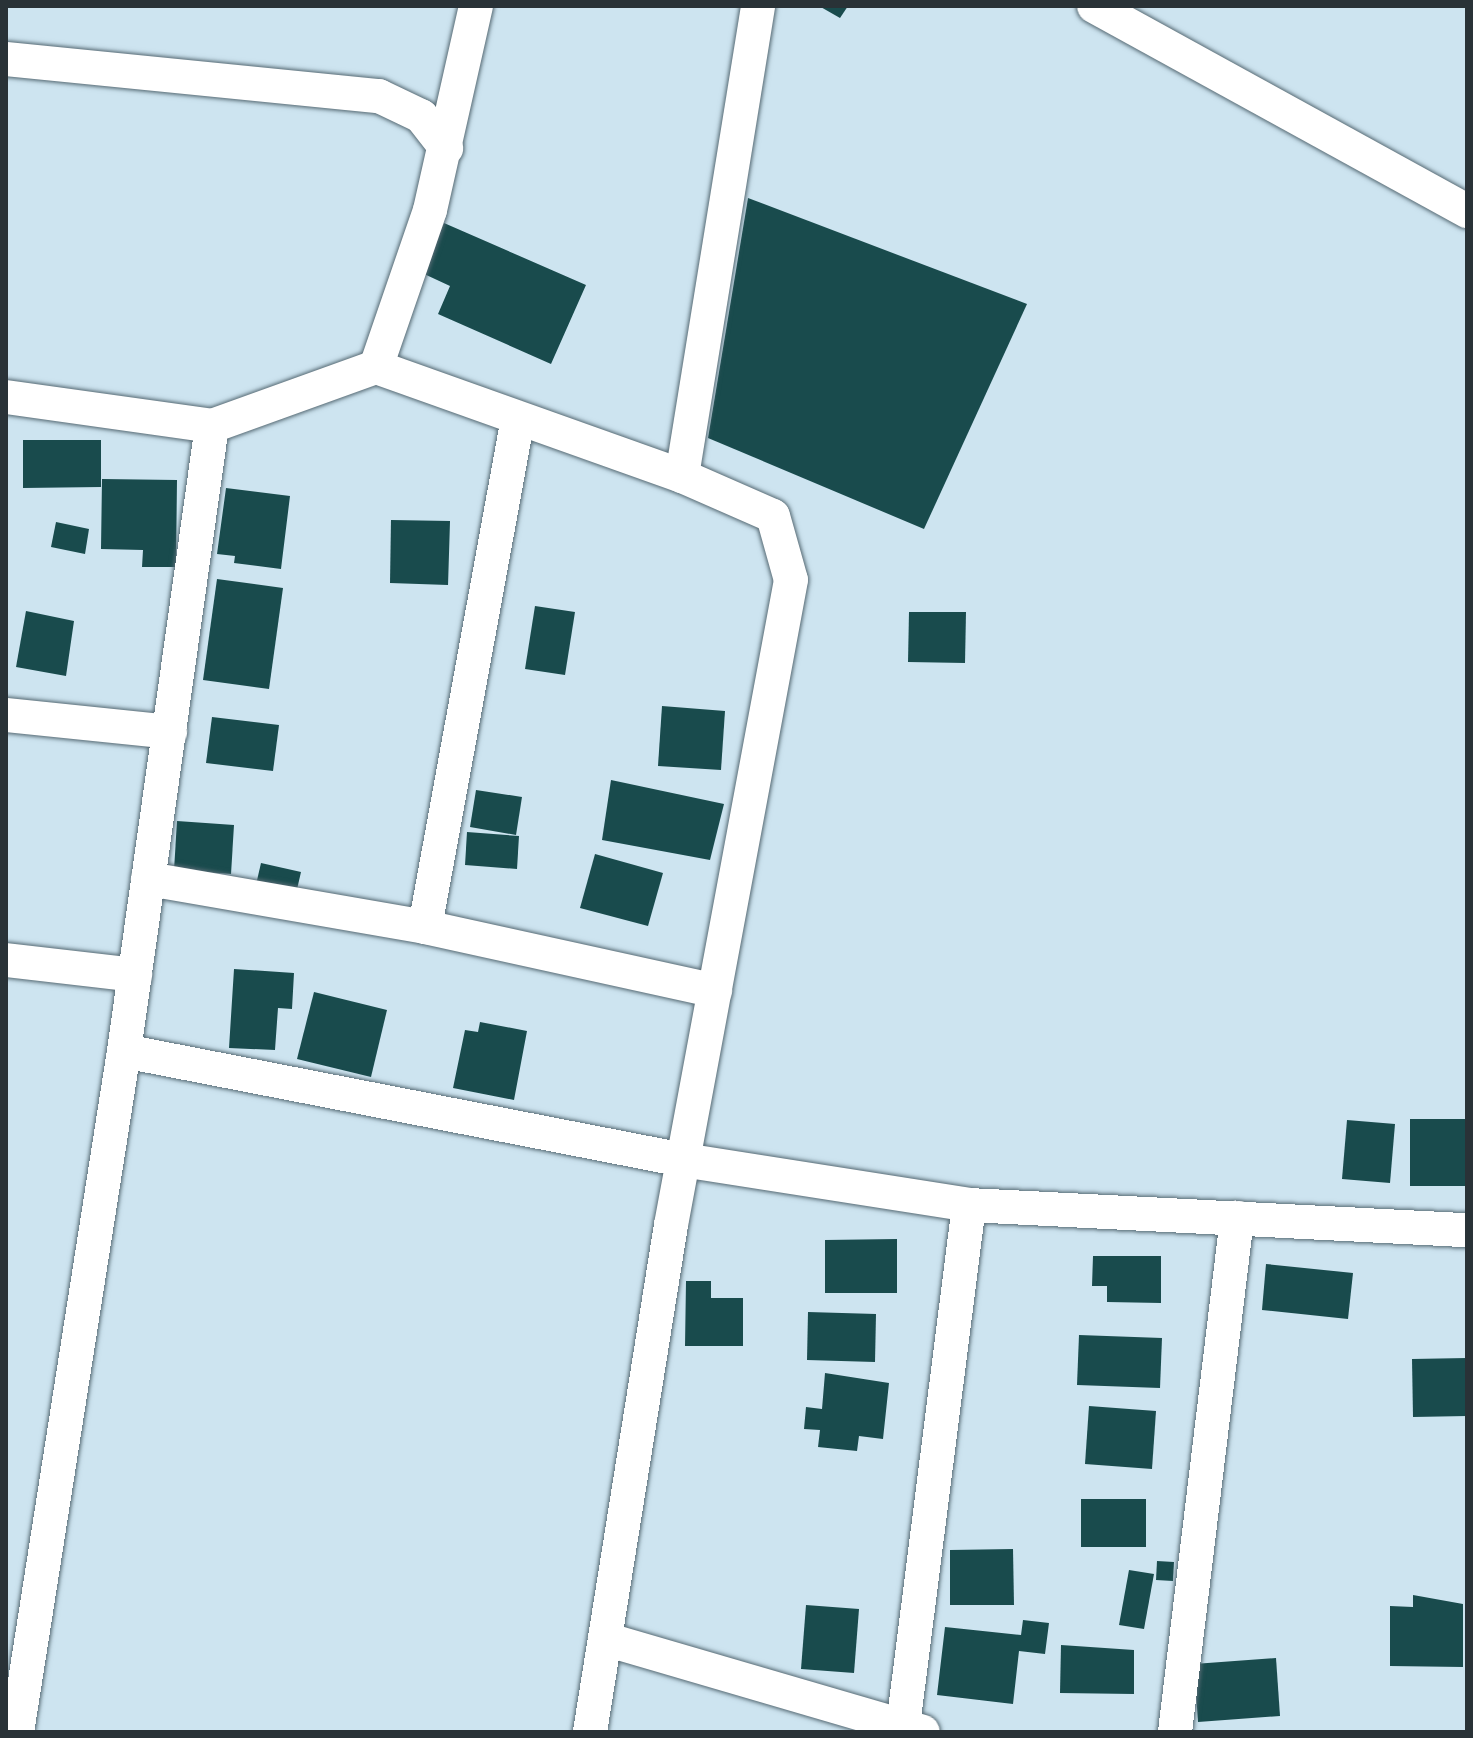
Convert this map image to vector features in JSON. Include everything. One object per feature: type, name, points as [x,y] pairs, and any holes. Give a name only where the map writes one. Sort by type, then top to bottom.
[{"type":"street","points":[[376,367],[408,284],[446,148],[476,6]]},
{"type":"street","points":[[682,476],[758,6]]},
{"type":"street","points":[[1094,6],[1467,211]]},
{"type":"street","points":[[6,59],[379,96],[421,116],[446,148]]},
{"type":"street","points":[[6,397],[212,426],[376,367],[682,476],[773,516],[791,580],[683,1160],[590,1732]]},
{"type":"street","points":[[425,927],[518,418]]},
{"type":"street","points":[[17,1732],[21,1583],[124,1051],[212,426]]},
{"type":"street","points":[[6,715],[170,732]]},
{"type":"street","points":[[148,879],[425,927],[715,991]]},
{"type":"street","points":[[6,960],[135,975]]},
{"type":"street","points":[[124,1051],[683,1160],[969,1205],[1467,1230]]},
{"type":"street","points":[[605,1639],[913,1729],[969,1205]]},
{"type":"street","points":[[1175,1732],[1237,1218]]},
{"type":"building","points":[[819,6],[848,6],[840,18]]},
{"type":"building","points":[[748,198],[1027,304],[924,529],[708,438]]},
{"type":"building","points":[[444,223],[586,285],[551,364],[438,314],[450,286],[422,273]]},
{"type":"building","points":[[23,440],[101,440],[101,487],[23,488]]},
{"type":"building","points":[[102,479],[177,480],[176,567],[142,567],[143,550],[101,549]]},
{"type":"building","points":[[226,488],[290,496],[281,569],[234,563],[235,556],[217,554]]},
{"type":"building","points":[[391,520],[450,521],[448,585],[390,583]]},
{"type":"building","points":[[56,522],[89,529],[85,554],[51,547]]},
{"type":"building","points":[[217,579],[283,588],[269,689],[203,680]]},
{"type":"building","points":[[535,606],[575,612],[565,675],[525,669]]},
{"type":"building","points":[[26,611],[74,621],[66,676],[16,667]]},
{"type":"building","points":[[909,612],[966,612],[965,663],[908,662]]},
{"type":"building","points":[[662,706],[725,711],[721,770],[658,766]]},
{"type":"building","points":[[212,717],[279,725],[273,771],[206,763]]},
{"type":"building","points":[[611,780],[724,804],[710,860],[602,840]]},
{"type":"building","points":[[476,790],[522,797],[516,835],[470,827]]},
{"type":"building","points":[[177,821],[234,825],[231,874],[174,870]]},
{"type":"building","points":[[467,832],[519,836],[517,869],[465,865]]},
{"type":"building","points":[[595,854],[663,873],[648,926],[580,908]]},
{"type":"building","points":[[261,863],[301,872],[295,898],[255,889]]},
{"type":"building","points":[[234,969],[294,973],[292,1009],[278,1008],[275,1050],[229,1048]]},
{"type":"building","points":[[314,992],[387,1010],[371,1077],[297,1059]]},
{"type":"building","points":[[480,1022],[527,1031],[514,1100],[453,1088],[465,1030],[478,1032]]},
{"type":"building","points":[[1410,1119],[1465,1119],[1465,1186],[1410,1186]]},
{"type":"building","points":[[1347,1120],[1395,1124],[1390,1183],[1342,1179]]},
{"type":"building","points":[[897,1239],[897,1293],[825,1293],[825,1240]]},
{"type":"building","points":[[1093,1256],[1161,1256],[1161,1303],[1107,1302],[1107,1286],[1092,1286]]},
{"type":"building","points":[[1266,1264],[1353,1273],[1348,1319],[1262,1310]]},
{"type":"building","points":[[686,1281],[711,1281],[711,1298],[743,1298],[743,1346],[685,1346]]},
{"type":"building","points":[[808,1312],[876,1314],[875,1362],[807,1360]]},
{"type":"building","points":[[1079,1335],[1162,1338],[1160,1388],[1077,1385]]},
{"type":"building","points":[[1467,1358],[1467,1416],[1413,1417],[1412,1359]]},
{"type":"building","points":[[825,1373],[889,1383],[883,1439],[859,1436],[857,1451],[818,1447],[820,1430],[804,1429],[806,1407],[822,1409]]},
{"type":"building","points":[[1089,1406],[1156,1411],[1152,1469],[1085,1464]]},
{"type":"building","points":[[1081,1499],[1146,1499],[1146,1547],[1081,1547]]},
{"type":"building","points":[[1013,1549],[1014,1605],[950,1605],[950,1550]]},
{"type":"building","points":[[1157,1561],[1174,1562],[1173,1581],[1156,1580]]},
{"type":"building","points":[[1129,1570],[1154,1574],[1144,1629],[1119,1625]]},
{"type":"building","points":[[1413,1595],[1463,1604],[1463,1667],[1390,1666],[1390,1606],[1413,1607]]},
{"type":"building","points":[[806,1605],[859,1609],[854,1673],[801,1669]]},
{"type":"building","points":[[1023,1620],[1049,1623],[1045,1654],[1019,1651],[1013,1704],[937,1695],[945,1627],[1021,1635]]},
{"type":"building","points":[[1061,1645],[1134,1650],[1134,1694],[1060,1693]]},
{"type":"building","points":[[1276,1658],[1280,1716],[1198,1722],[1194,1664]]}]
